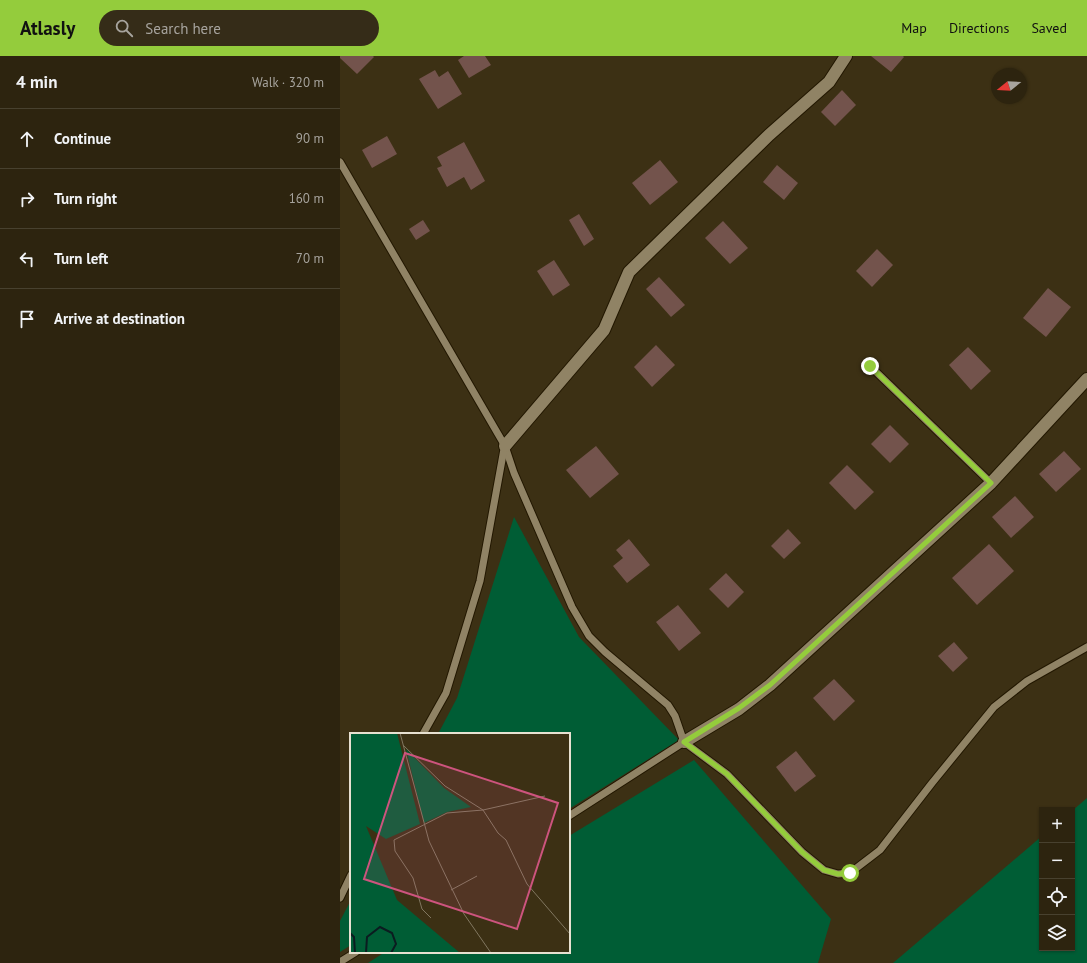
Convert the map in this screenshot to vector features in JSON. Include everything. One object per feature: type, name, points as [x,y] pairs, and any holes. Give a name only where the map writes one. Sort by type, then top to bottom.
[{"type":"street","points":[[505,446],[604,330],[629,272],[769,135],[829,82],[846,56]]},
{"type":"street","points":[[684,742],[739,708],[770,685],[991,483],[1087,379]]},
{"type":"lane","points":[[340,162],[505,446],[514,474],[572,607],[589,636],[605,652],[668,704],[675,716],[684,742],[727,774],[802,852],[824,870],[838,874],[850,873],[880,850],[932,782],[994,707],[1027,681],[1087,647]]},
{"type":"lane","points":[[870,366],[991,483]]},
{"type":"lane","points":[[424,733],[446,693],[480,581],[505,446]]},
{"type":"lane","points":[[570,815],[684,742]]},
{"type":"lane","points":[[340,898],[350,877]]},
{"type":"lane","points":[[340,962],[354,953]]},
{"type":"green space","points":[[514,517],[579,637],[679,740],[570,808],[570,733],[439,733],[457,698]]},
{"type":"green space","points":[[694,760],[831,919],[818,963],[368,963],[383,953],[570,953],[570,835]]},
{"type":"green space","points":[[1087,798],[1087,963],[893,963],[1039,839],[1039,951],[1075,951],[1075,808]]},
{"type":"green space","points":[[350,902],[350,946],[340,952],[340,921]]},
{"type":"building","points":[[340,56],[374,57],[357,74],[340,58]]},
{"type":"building","points":[[464,56],[485,56],[491,65],[469,78],[458,60]]},
{"type":"building","points":[[871,56],[903,56],[904,57],[891,72]]},
{"type":"building","points":[[435,70],[439,77],[448,71],[462,94],[438,109],[419,79]]},
{"type":"building","points":[[842,90],[856,105],[835,126],[821,112]]},
{"type":"building","points":[[387,136],[397,154],[372,168],[362,150]]},
{"type":"building","points":[[464,142],[485,181],[471,190],[464,177],[447,187],[437,168],[442,166],[437,157]]},
{"type":"building","points":[[660,160],[678,182],[650,205],[632,183]]},
{"type":"building","points":[[777,165],[798,183],[784,200],[763,182]]},
{"type":"building","points":[[579,214],[594,239],[584,246],[569,220]]},
{"type":"building","points":[[423,220],[430,231],[416,240],[409,229]]},
{"type":"building","points":[[723,221],[748,248],[730,264],[705,238]]},
{"type":"building","points":[[877,249],[893,265],[872,287],[856,271]]},
{"type":"building","points":[[554,260],[570,285],[553,296],[537,271]]},
{"type":"building","points":[[659,277],[685,305],[671,317],[646,289]]},
{"type":"building","points":[[1048,288],[1071,307],[1046,337],[1023,318]]},
{"type":"building","points":[[656,345],[675,365],[652,387],[634,367]]},
{"type":"building","points":[[968,347],[991,371],[971,390],[949,365]]},
{"type":"building","points":[[890,425],[909,444],[890,463],[871,444]]},
{"type":"building","points":[[596,446],[619,474],[590,498],[566,470]]},
{"type":"building","points":[[1064,451],[1081,469],[1056,492],[1039,474]]},
{"type":"building","points":[[847,465],[874,492],[855,510],[829,483]]},
{"type":"building","points":[[1015,496],[1034,517],[1011,538],[992,517]]},
{"type":"building","points":[[788,529],[801,543],[784,559],[771,546]]},
{"type":"building","points":[[629,539],[650,565],[627,583],[613,566],[623,558],[616,550]]},
{"type":"building","points":[[989,544],[1014,571],[977,605],[952,578]]},
{"type":"building","points":[[726,573],[744,592],[728,608],[709,589]]},
{"type":"building","points":[[678,605],[701,633],[679,651],[656,622]]},
{"type":"building","points":[[954,642],[968,658],[953,672],[938,656]]},
{"type":"building","points":[[834,679],[855,701],[834,721],[813,698]]},
{"type":"building","points":[[796,751],[816,776],[795,792],[776,767]]},
{"type":"route","points":[[850,873],[838,874],[824,870],[802,852],[727,774],[684,742],[739,708],[770,685],[991,483],[870,366]]}]
